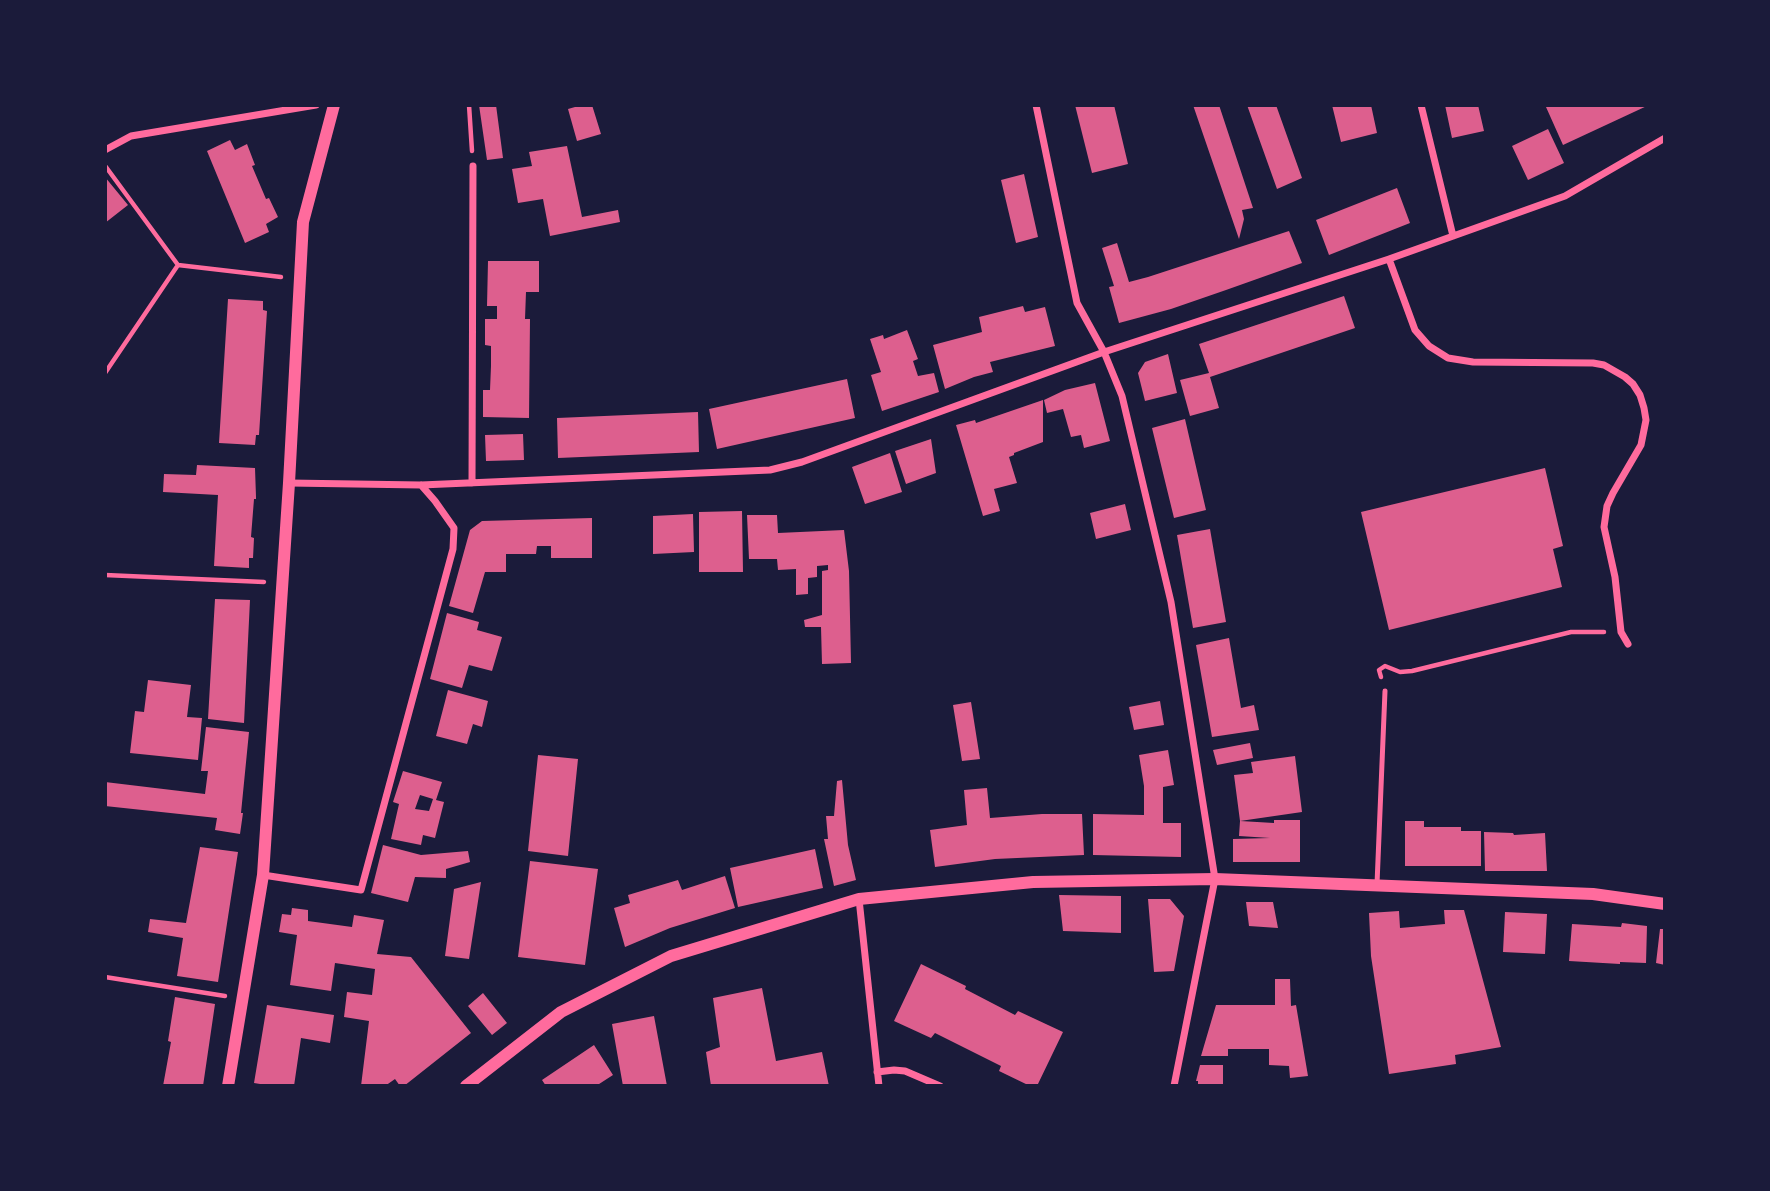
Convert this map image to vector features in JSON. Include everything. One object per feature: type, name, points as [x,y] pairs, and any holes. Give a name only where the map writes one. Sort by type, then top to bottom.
[{"type":"street","points":[[105,150],[131,136],[316,105]]},
{"type":"street","points":[[228,1086],[263,875],[303,222],[334,105]]},
{"type":"street","points":[[1036,105],[1077,303],[1104,352],[1122,396],[1171,602],[1214,879],[1174,1086]]},
{"type":"street","points":[[1421,105],[1453,236]]},
{"type":"street","points":[[289,483],[472,483],[770,470],[802,462],[1104,352],[1389,259],[1564,196],[1665,138]]},
{"type":"street","points":[[472,483],[473,166]]},
{"type":"street","points":[[1389,259],[1416,330],[1429,346],[1448,358],[1474,362],[1604,365],[1625,377],[1640,395],[1646,420],[1641,445],[1613,493],[1604,527],[1615,577],[1622,632],[1628,644]]},
{"type":"street","points":[[263,875],[361,890],[453,549],[454,528],[421,485]]},
{"type":"street","points":[[466,1086],[561,1012],[671,956],[859,899],[1033,882],[1214,879],[1593,894],[1665,904]]},
{"type":"street","points":[[859,899],[879,1086]]},
{"type":"street","points":[[877,1072],[905,1071],[940,1086]]},
{"type":"lane","points":[[1377,885],[1385,691]]},
{"type":"path","points":[[469,105],[473,166]]},
{"type":"path","points":[[105,165],[178,265],[299,279]]},
{"type":"path","points":[[105,373],[178,265]]},
{"type":"path","points":[[105,575],[282,583]]},
{"type":"path","points":[[1385,691],[1379,670],[1385,666],[1400,672],[1412,671],[1571,632],[1622,632]]},
{"type":"path","points":[[105,977],[243,999]]},
{"type":"building","points":[[479,105],[496,105],[503,158],[487,160]]},
{"type":"building","points":[[592,105],[601,134],[577,141],[568,109]]},
{"type":"building","points":[[1075,105],[1114,105],[1128,164],[1092,173]]},
{"type":"building","points":[[1193,105],[1219,105],[1253,208],[1242,210],[1244,219],[1239,239]]},
{"type":"building","points":[[1247,105],[1276,105],[1302,178],[1277,189]]},
{"type":"building","points":[[1332,105],[1371,105],[1377,133],[1341,142]]},
{"type":"building","points":[[1445,105],[1478,105],[1484,131],[1452,138]]},
{"type":"building","points":[[1649,105],[1563,145],[1546,107]]},
{"type":"building","points":[[1548,129],[1564,163],[1528,180],[1512,146]]},
{"type":"building","points":[[230,140],[235,150],[247,144],[255,165],[252,166],[266,199],[269,198],[278,217],[266,224],[269,232],[245,243],[207,151]]},
{"type":"building","points":[[567,146],[582,217],[618,210],[620,222],[550,236],[543,199],[518,203],[512,169],[532,166],[529,152]]},
{"type":"building","points":[[1024,174],[1038,237],[1016,243],[1001,180]]},
{"type":"building","points":[[105,177],[128,205],[105,223]]},
{"type":"building","points":[[1397,188],[1410,223],[1329,255],[1316,220]]},
{"type":"building","points":[[1289,231],[1302,263],[1171,309],[1119,323],[1109,287],[1114,286],[1102,248],[1117,243],[1129,282]]},
{"type":"building","points":[[488,261],[539,261],[539,292],[526,292],[525,319],[530,319],[529,418],[483,417],[483,390],[490,390],[491,366],[491,346],[485,345],[485,319],[497,319],[497,306],[487,306]]},
{"type":"building","points":[[1344,296],[1355,328],[1210,377],[1219,408],[1190,416],[1180,380],[1209,373],[1199,344]]},
{"type":"building","points":[[228,299],[263,301],[263,310],[267,311],[259,435],[256,435],[255,445],[219,443]]},
{"type":"building","points":[[1023,306],[1025,312],[1045,307],[1055,346],[990,362],[993,372],[945,389],[933,345],[982,332],[979,317]]},
{"type":"building","points":[[907,330],[918,359],[913,361],[918,376],[934,373],[939,392],[882,411],[871,375],[881,372],[870,339],[883,335],[884,339]]},
{"type":"building","points":[[1168,354],[1177,393],[1145,401],[1138,373],[1145,362]]},
{"type":"building","points":[[847,379],[855,418],[717,449],[709,409]]},
{"type":"building","points":[[1095,383],[1110,441],[1084,448],[1081,435],[1071,437],[1063,409],[1047,413],[1044,400],[1065,390]]},
{"type":"building","points":[[1043,400],[1043,442],[1009,457],[1017,483],[994,489],[1000,511],[983,516],[956,425],[975,420],[976,423]]},
{"type":"building","points":[[698,412],[699,452],[558,458],[557,418]]},
{"type":"building","points":[[1185,419],[1206,510],[1174,518],[1152,428]]},
{"type":"building","points":[[523,434],[524,460],[486,461],[485,435]]},
{"type":"building","points":[[931,439],[936,473],[906,484],[895,451]]},
{"type":"building","points":[[890,453],[902,492],[865,504],[852,467]]},
{"type":"building","points":[[197,465],[255,468],[256,499],[251,537],[254,538],[253,558],[249,558],[249,568],[214,566],[218,495],[163,492],[164,474],[196,475]]},
{"type":"building","points":[[1545,468],[1563,546],[1553,549],[1562,587],[1389,630],[1361,512]]},
{"type":"building","points":[[1125,504],[1131,530],[1096,539],[1090,513]]},
{"type":"building","points":[[742,511],[743,572],[699,572],[699,512]]},
{"type":"building","points":[[693,514],[694,552],[653,554],[653,516]]},
{"type":"building","points":[[747,515],[777,515],[778,533],[844,530],[849,571],[851,663],[822,664],[821,627],[805,627],[804,620],[822,615],[822,571],[828,570],[828,565],[817,566],[817,577],[808,578],[808,594],[796,595],[796,569],[778,570],[777,559],[749,559]]},
{"type":"building","points":[[592,518],[592,558],[551,558],[551,546],[537,546],[536,554],[506,554],[506,572],[485,572],[473,613],[449,606],[470,530],[482,521]]},
{"type":"building","points":[[1210,529],[1226,622],[1193,628],[1177,535]]},
{"type":"building","points":[[215,599],[250,600],[244,723],[208,719]]},
{"type":"building","points":[[447,613],[479,622],[477,630],[502,637],[492,671],[469,665],[462,688],[430,679]]},
{"type":"building","points":[[1229,638],[1241,708],[1254,705],[1259,730],[1212,737],[1196,645]]},
{"type":"building","points":[[148,680],[191,685],[187,717],[202,718],[198,760],[130,753],[135,711],[144,712]]},
{"type":"building","points":[[448,690],[488,701],[482,727],[473,724],[467,744],[436,736]]},
{"type":"building","points":[[1160,701],[1164,725],[1134,730],[1129,707]]},
{"type":"building","points":[[971,702],[980,759],[962,761],[953,705]]},
{"type":"building","points":[[206,727],[249,732],[240,834],[215,830],[217,818],[105,806],[105,782],[205,794],[208,771],[201,771]]},
{"type":"building","points":[[1250,743],[1253,758],[1217,765],[1213,750]]},
{"type":"building","points":[[1168,750],[1174,785],[1163,787],[1163,823],[1181,823],[1181,857],[1093,855],[1093,814],[1144,815],[1144,786],[1139,755]]},
{"type":"building","points":[[538,755],[578,759],[568,856],[528,851]]},
{"type":"building","points":[[1295,756],[1302,812],[1240,821],[1234,775],[1253,773],[1251,762]]},
{"type":"building","points":[[403,771],[442,782],[436,800],[444,802],[435,838],[423,835],[421,845],[391,839],[399,804],[393,802]],"holes":[[[420,795],[433,799],[429,811],[415,809]]]},
{"type":"building","points":[[842,780],[848,845],[856,880],[834,886],[824,839],[828,839],[826,816],[834,816],[837,781]]},
{"type":"building","points":[[987,788],[990,818],[1082,814],[1084,855],[995,859],[935,867],[930,830],[967,825],[964,790]]},
{"type":"building","points":[[1274,820],[1300,820],[1300,862],[1233,862],[1233,839],[1270,838],[1239,836],[1240,821],[1274,823]]},
{"type":"building","points":[[1405,821],[1424,821],[1424,827],[1461,827],[1461,831],[1481,831],[1481,866],[1405,866]]},
{"type":"building","points":[[1484,832],[1514,835],[1545,833],[1547,871],[1485,871]]},
{"type":"building","points":[[383,845],[421,855],[468,851],[470,862],[446,869],[446,878],[415,877],[408,902],[371,893]]},
{"type":"building","points":[[200,847],[238,852],[218,982],[177,976],[183,938],[148,932],[150,919],[186,923]]},
{"type":"building","points":[[815,849],[823,888],[738,907],[730,868]]},
{"type":"building","points":[[530,861],[598,869],[585,965],[518,957]]},
{"type":"building","points":[[725,876],[735,908],[670,928],[625,947],[614,908],[630,903],[628,895],[678,880],[682,890]]},
{"type":"building","points":[[481,882],[469,959],[445,956],[454,889]]},
{"type":"building","points":[[1059,895],[1121,896],[1121,933],[1063,931]]},
{"type":"building","points":[[1148,899],[1170,899],[1184,916],[1174,971],[1154,972]]},
{"type":"building","points":[[1246,902],[1273,902],[1278,928],[1249,926]]},
{"type":"building","points":[[292,908],[308,910],[308,921],[352,927],[354,915],[384,920],[377,954],[411,957],[471,1033],[404,1086],[400,1086],[395,1079],[385,1086],[361,1086],[369,1021],[344,1017],[347,992],[372,995],[375,969],[335,963],[331,991],[290,985],[297,935],[279,932],[282,914],[291,915]]},
{"type":"building","points":[[1444,910],[1464,910],[1501,1047],[1455,1055],[1456,1064],[1389,1074],[1371,956],[1369,913],[1399,911],[1400,928],[1445,924]]},
{"type":"building","points":[[1505,912],[1547,914],[1545,954],[1503,952]]},
{"type":"building","points":[[1622,923],[1647,926],[1646,963],[1569,961],[1572,924],[1621,927]]},
{"type":"building","points":[[1660,929],[1665,929],[1665,965],[1656,963]]},
{"type":"building","points":[[921,964],[966,986],[965,989],[1015,1015],[1018,1011],[1063,1032],[1037,1086],[1030,1086],[999,1071],[1001,1066],[935,1033],[931,1038],[894,1021]]},
{"type":"building","points":[[1275,979],[1290,979],[1291,1006],[1296,1005],[1308,1076],[1290,1078],[1289,1066],[1269,1065],[1269,1049],[1228,1049],[1228,1056],[1201,1056],[1216,1005],[1275,1005]]},
{"type":"building","points":[[762,988],[776,1061],[822,1052],[829,1086],[711,1086],[706,1052],[720,1047],[713,998]]},
{"type":"building","points":[[483,993],[507,1023],[492,1035],[468,1006]]},
{"type":"building","points":[[175,997],[215,1004],[203,1086],[163,1086]]},
{"type":"building","points":[[267,1005],[334,1015],[330,1043],[301,1038],[294,1086],[254,1083]]},
{"type":"building","points":[[654,1016],[667,1086],[623,1086],[612,1024]]},
{"type":"building","points":[[594,1045],[613,1075],[596,1086],[546,1086],[542,1080]]},
{"type":"building","points":[[1200,1065],[1223,1065],[1223,1085],[1198,1086],[1196,1081]]}]
